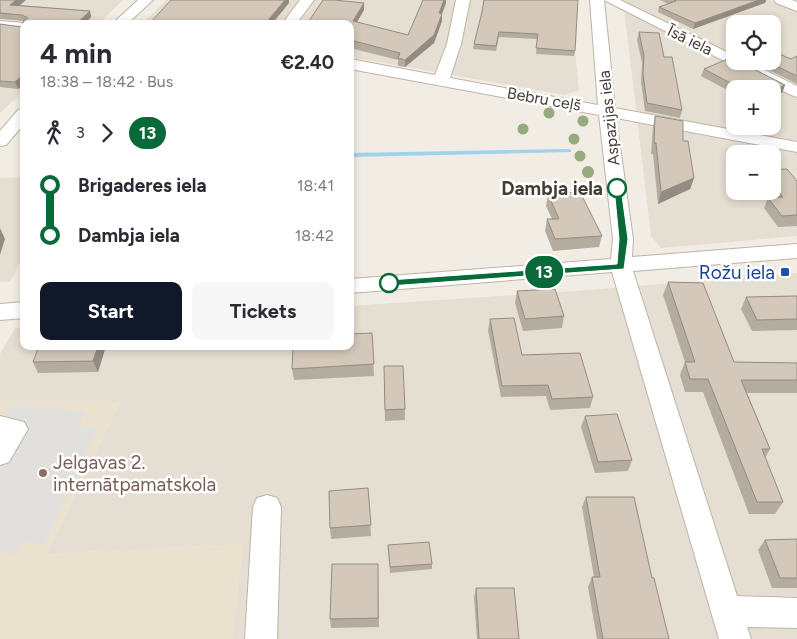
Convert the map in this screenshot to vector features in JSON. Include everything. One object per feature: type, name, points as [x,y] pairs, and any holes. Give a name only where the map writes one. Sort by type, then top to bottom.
[{"type":"street","points":[[124,20],[146,0]]},
{"type":"street","points":[[293,20],[307,0]]},
{"type":"street","points":[[441,80],[454,44],[463,0]]},
{"type":"street","name":"Aspazijas iela","points":[[597,0],[607,111],[623,239],[621,266]]},
{"type":"street","name":"Īsā iela","points":[[610,0],[797,92]]},
{"type":"street","points":[[781,0],[797,7]]},
{"type":"street","points":[[0,25],[20,27]]},
{"type":"street","name":"Bebru ceļš","points":[[354,65],[797,147]]},
{"type":"street","points":[[0,141],[20,118]]},
{"type":"street","points":[[354,286],[797,251]]},
{"type":"street","points":[[621,266],[731,625],[797,613]]},
{"type":"street","points":[[0,426],[15,429],[0,454]]},
{"type":"street","points":[[261,639],[266,507]]},
{"type":"shaded area","points":[[0,0],[123,0],[102,20],[54,20]]},
{"type":"shaded area","points":[[166,0],[570,0],[579,90],[565,95],[354,58],[354,20],[146,20]]},
{"type":"shaded area","points":[[623,0],[770,0],[797,11],[797,236],[661,248],[651,236]]},
{"type":"shaded area","points":[[0,32],[20,34],[20,95],[0,113]]},
{"type":"shaded area","points":[[20,177],[20,262],[10,282],[0,282],[0,178]]},
{"type":"shaded area","points":[[797,273],[797,639],[232,639],[243,544],[47,554],[120,402],[0,402],[0,354],[15,328],[20,327],[20,350],[354,350],[354,306],[575,291]]},
{"type":"shaded area","name":"Jelgavas 2. internātpamatskola","points":[[0,402],[120,402],[47,554],[243,544],[232,639],[0,639]]},
{"type":"shaded area","points":[[11,405],[86,411],[79,426],[98,427],[44,544],[22,542],[16,554],[0,552],[0,424]]},
{"type":"building","points":[[0,0],[16,0],[10,5],[90,11],[80,20],[24,20],[28,18],[22,15],[0,13]]},
{"type":"building","points":[[171,0],[285,0],[268,20],[153,20]]},
{"type":"building","points":[[323,0],[364,3],[354,20],[310,20]]},
{"type":"building","points":[[423,0],[444,0],[439,13],[442,14],[434,35],[405,60],[398,58],[400,53],[354,41],[354,21],[408,35]]},
{"type":"building","points":[[484,0],[578,0],[575,51],[536,48],[538,34],[499,32],[496,46],[474,44]]},
{"type":"building","points":[[674,0],[759,0],[695,23],[659,7],[676,1]]},
{"type":"building","points":[[0,24],[20,27],[20,78],[15,82],[0,81]]},
{"type":"building","points":[[639,32],[659,33],[664,57],[672,57],[682,110],[647,103],[643,74],[644,56]]},
{"type":"building","points":[[781,55],[791,59],[797,56],[797,76],[781,68]]},
{"type":"building","points":[[726,60],[726,70],[756,70],[775,80],[726,81],[704,69]]},
{"type":"building","points":[[655,116],[683,121],[683,141],[688,141],[694,178],[661,192],[656,143],[654,143]]},
{"type":"building","points":[[781,169],[787,169],[797,181],[797,215],[782,216],[770,200],[781,200],[781,197],[783,197],[781,194]]},
{"type":"building","points":[[580,192],[602,236],[555,239],[547,219],[559,219],[548,194]]},
{"type":"building","points":[[668,282],[703,283],[734,362],[797,363],[797,380],[741,380],[770,449],[762,449],[783,502],[757,502],[708,379],[690,379],[685,362],[695,362]]},
{"type":"building","points":[[555,289],[564,316],[525,319],[517,291]]},
{"type":"building","points":[[797,296],[797,319],[757,320],[746,297]]},
{"type":"building","points":[[514,318],[522,355],[580,353],[593,397],[552,399],[548,385],[502,386],[490,319]]},
{"type":"building","points":[[372,333],[374,364],[292,369],[293,350],[354,350],[354,334]]},
{"type":"building","points":[[38,350],[97,350],[93,361],[33,362]]},
{"type":"building","points":[[384,366],[403,366],[405,409],[385,410]]},
{"type":"building","points":[[617,414],[632,460],[598,462],[585,416]]},
{"type":"building","points":[[368,488],[371,525],[330,528],[329,491]]},
{"type":"building","points":[[586,497],[634,497],[652,578],[654,578],[669,639],[603,639],[592,577],[600,577]]},
{"type":"building","points":[[797,539],[797,578],[780,578],[765,540]]},
{"type":"building","points":[[429,542],[432,564],[390,567],[388,545]]},
{"type":"building","points":[[332,564],[378,564],[378,618],[330,619]]},
{"type":"building","points":[[476,588],[514,588],[519,639],[479,639]]},
{"type":"waterway","points":[[354,155],[569,151]]},
{"type":"bus line","name":"13","points":[[389,283],[621,266],[623,239],[617,188]]},
{"type":"place","name":"Dambja iela","points":[[617,188]]},
{"type":"place","name":"Rožu iela","points":[[785,272]]},
{"type":"place","name":"Jelgavas 2. internātpamatskola","points":[[43,473]]}]
